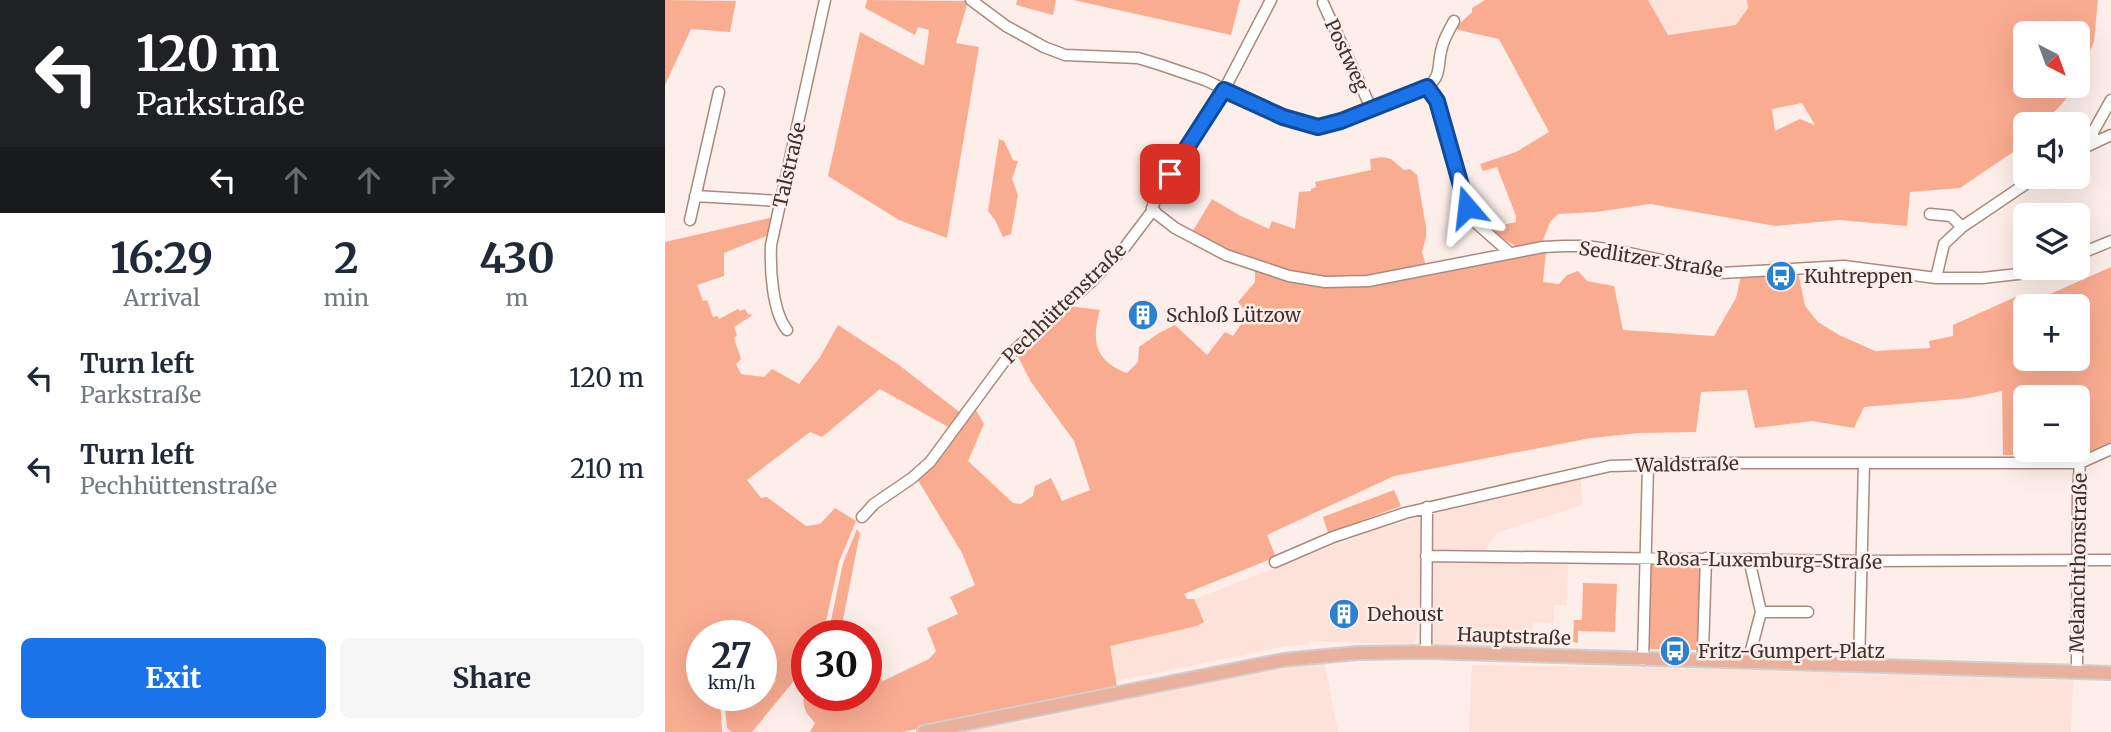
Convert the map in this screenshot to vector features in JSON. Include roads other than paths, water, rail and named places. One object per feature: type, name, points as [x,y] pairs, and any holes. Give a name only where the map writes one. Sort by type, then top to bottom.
[{"type":"main road","name":"Hauptstraße","points":[[924,732],[1283,660],[1333,654],[1426,652],[2111,673]]},
{"type":"street","name":"Talstraße","points":[[787,330],[777,306],[771,267],[773,234],[825,0]]},
{"type":"street","points":[[971,0],[1028,40],[1065,55],[1138,58],[1192,75],[1283,117],[1310,126],[1331,125],[1427,87],[1436,79],[1442,46],[1454,21]]},
{"type":"street","name":"Pechhüttenstraße","points":[[862,517],[930,462],[1009,355],[1125,247],[1153,208],[1159,192],[1224,90],[1271,0]]},
{"type":"street","name":"Postweg","points":[[1323,3],[1371,108]]},
{"type":"street","points":[[1427,87],[1437,101],[1469,211],[1476,223],[1510,253]]},
{"type":"street","points":[[690,220],[719,92]]},
{"type":"street","points":[[2096,141],[2092,134],[2111,100]]},
{"type":"street","points":[[2090,144],[2111,135]]},
{"type":"street","points":[[1936,278],[1944,244],[1962,227],[2018,189]]},
{"type":"street","points":[[695,196],[781,201]]},
{"type":"street","name":"Sedlitzer Straße","points":[[1153,208],[1175,228],[1226,255],[1310,281],[1368,281],[1543,247],[1585,246],[1721,273],[1844,266],[1936,278],[2013,275]]},
{"type":"street","points":[[1930,214],[1951,216],[1962,227]]},
{"type":"street","points":[[2090,250],[2111,241]]},
{"type":"street","name":"Waldstraße","points":[[1275,562],[1333,537],[1427,507],[1610,466],[2080,463],[2111,449]]},
{"type":"street","points":[[1859,666],[1864,463]]},
{"type":"street","name":"Melanchthonstraße","points":[[2077,664],[2080,463]]},
{"type":"street","points":[[1643,660],[1648,465]]},
{"type":"street","points":[[1426,652],[1427,507]]},
{"type":"street","name":"Rosa-Luxemburg-Straße","points":[[1426,556],[1862,561],[2111,560]]},
{"type":"street","points":[[1703,651],[1706,558]]},
{"type":"street","points":[[1749,559],[1761,611],[1751,650]]},
{"type":"street","points":[[1761,611],[1808,612]]},
{"type":"place","name":"Kuhtreppen","points":[[1781,276]]},
{"type":"place","name":"Schloß Lützow","points":[[1143,315]]},
{"type":"place","name":"Dehoust","points":[[1344,614]]},
{"type":"place","name":"Fritz-Gumpert-Platz","points":[[1675,651]]}]
